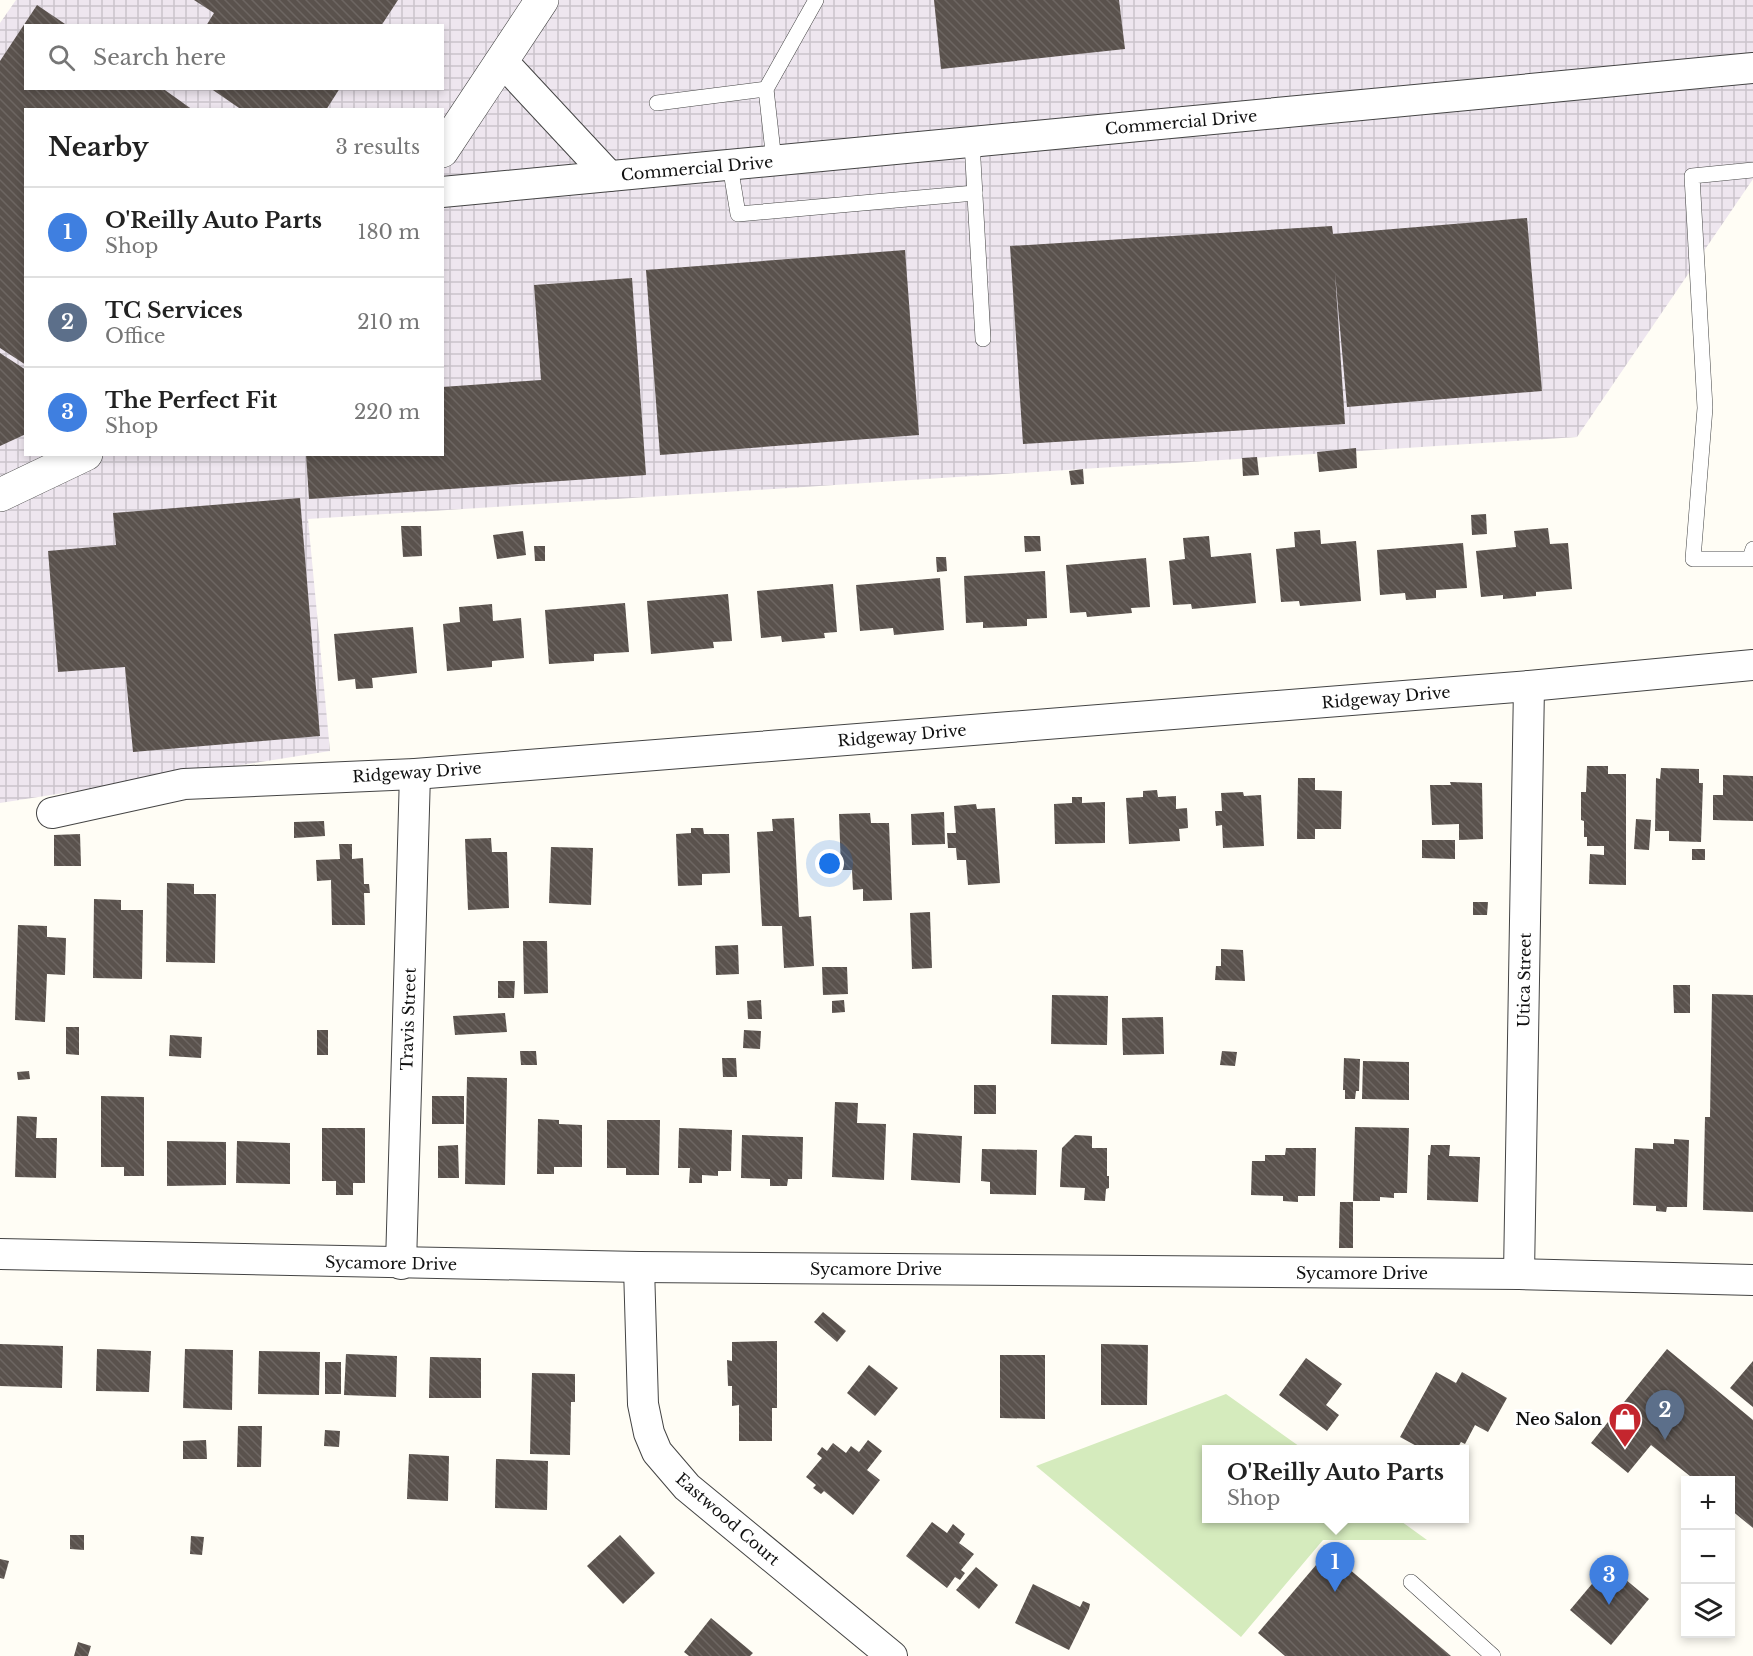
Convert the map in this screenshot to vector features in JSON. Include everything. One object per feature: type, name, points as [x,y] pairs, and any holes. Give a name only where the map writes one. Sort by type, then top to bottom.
[{"type":"street","points":[[444,148],[542,0]]},
{"type":"street","name":"Commercial Drive","points":[[501,61],[609,176]]},
{"type":"street","name":"Commercial Drive","points":[[444,192],[1753,68]]},
{"type":"street","points":[[0,495],[82,456]]},
{"type":"street","name":"Ridgeway Drive","points":[[52,813],[184,784],[415,774],[1529,686],[1753,665]]},
{"type":"street","name":"Utica Street","points":[[1519,1274],[1529,686]]},
{"type":"street","name":"Travis Street","points":[[401,1264],[415,774]]},
{"type":"street","name":"Sycamore Drive","points":[[0,1254],[401,1264],[1519,1274],[1753,1280]]},
{"type":"street","name":"Eastwood Court","points":[[639,1267],[643,1404],[649,1433],[657,1452],[687,1487],[892,1656]]},
{"type":"lane","points":[[774,161],[766,88],[816,0]]},
{"type":"lane","points":[[657,103],[766,88]]},
{"type":"lane","points":[[972,142],[983,339]]},
{"type":"lane","points":[[730,165],[738,214],[975,193]]},
{"type":"lane","points":[[1753,170],[1692,177],[1706,408],[1693,559],[1750,559],[1753,549]]},
{"type":"lane","points":[[1410,1582],[1493,1656]]},
{"type":"shaded area","points":[[16,0],[1753,0],[1753,179],[1577,437],[308,519],[330,751],[0,803],[0,23]]},
{"type":"green space","points":[[1226,1394],[1297,1445],[1202,1445],[1202,1523],[1404,1523],[1427,1540],[1323,1540],[1241,1637],[1036,1466]]},
{"type":"building","points":[[194,0],[398,0],[382,24],[207,24],[214,13]]},
{"type":"building","points":[[934,0],[1119,0],[1125,49],[941,69]]},
{"type":"building","points":[[37,5],[65,24],[24,24]]},
{"type":"building","points":[[24,25],[24,90],[165,90],[190,108],[24,108],[24,364],[0,348],[0,61]]},
{"type":"building","points":[[213,90],[339,90],[327,108],[239,108]]},
{"type":"building","points":[[1527,218],[1542,391],[1347,407],[1335,273],[1345,424],[1023,444],[1010,246],[1332,226],[1333,234]]},
{"type":"building","points":[[905,250],[919,435],[660,455],[646,270]]},
{"type":"building","points":[[632,278],[646,475],[309,499],[306,456],[444,456],[444,387],[541,380],[534,285]]},
{"type":"building","points":[[0,353],[24,369],[24,435],[0,446]]},
{"type":"building","points":[[1356,448],[1357,468],[1319,472],[1317,452]]},
{"type":"building","points":[[1257,457],[1259,475],[1243,476],[1242,458]]},
{"type":"building","points":[[1083,469],[1084,484],[1071,485],[1069,471]]},
{"type":"building","points":[[300,498],[320,736],[133,752],[125,667],[58,672],[48,551],[116,545],[113,513]]},
{"type":"building","points":[[1486,514],[1487,534],[1472,535],[1471,515]]},
{"type":"building","points":[[401,526],[421,526],[422,556],[403,557]]},
{"type":"building","points":[[1548,528],[1550,544],[1568,543],[1572,589],[1536,592],[1536,596],[1503,599],[1503,595],[1481,597],[1476,551],[1516,547],[1514,531]]},
{"type":"building","points":[[1320,530],[1321,544],[1356,541],[1361,601],[1300,606],[1299,601],[1281,602],[1276,549],[1295,547],[1294,532]]},
{"type":"building","points":[[523,531],[526,555],[497,559],[493,535]]},
{"type":"building","points":[[1024,536],[1040,536],[1041,551],[1025,552]]},
{"type":"building","points":[[1209,536],[1211,557],[1251,553],[1256,603],[1192,609],[1191,604],[1173,605],[1169,561],[1185,559],[1183,538]]},
{"type":"building","points":[[1463,543],[1467,588],[1436,590],[1436,598],[1406,600],[1405,593],[1380,595],[1377,550]]},
{"type":"building","points":[[534,546],[545,546],[545,561],[535,561]]},
{"type":"building","points":[[936,557],[946,557],[947,571],[937,572]]},
{"type":"building","points":[[1146,558],[1150,607],[1131,608],[1132,613],[1087,617],[1086,612],[1070,613],[1066,565]]},
{"type":"building","points":[[1045,571],[1047,618],[1027,619],[1027,626],[983,628],[983,622],[966,623],[964,576]]},
{"type":"building","points":[[940,578],[944,630],[894,635],[893,628],[860,631],[856,585]]},
{"type":"building","points":[[833,584],[837,632],[824,633],[825,638],[782,642],[781,636],[761,638],[757,591]]},
{"type":"building","points":[[728,594],[732,641],[713,642],[714,648],[651,654],[647,601]]},
{"type":"building","points":[[625,603],[629,652],[594,654],[594,661],[549,664],[545,610]]},
{"type":"building","points":[[492,604],[493,621],[521,618],[524,658],[492,661],[492,667],[447,671],[443,624],[460,622],[459,607]]},
{"type":"building","points":[[413,627],[417,673],[372,678],[373,688],[356,689],[355,679],[338,681],[334,634]]},
{"type":"building","points":[[1587,766],[1608,766],[1608,774],[1626,774],[1626,885],[1589,884],[1590,854],[1604,855],[1604,846],[1587,846],[1587,837],[1584,837],[1584,821],[1581,820],[1581,792],[1586,792]]},
{"type":"building","points":[[1661,768],[1699,769],[1699,783],[1703,783],[1701,842],[1669,841],[1669,831],[1655,831],[1656,778],[1660,779]]},
{"type":"building","points":[[1723,775],[1753,776],[1753,821],[1713,820],[1713,795],[1723,795]]},
{"type":"building","points":[[1298,778],[1315,778],[1315,790],[1342,791],[1341,829],[1315,829],[1315,839],[1297,839]]},
{"type":"building","points":[[1450,782],[1482,783],[1483,839],[1459,840],[1459,824],[1432,825],[1430,785],[1451,785]]},
{"type":"building","points":[[1157,790],[1158,797],[1176,796],[1176,809],[1187,808],[1188,828],[1179,829],[1180,841],[1129,844],[1126,798],[1143,797],[1143,791]]},
{"type":"building","points":[[1243,792],[1244,796],[1261,795],[1264,846],[1223,848],[1222,825],[1216,826],[1215,811],[1222,811],[1221,793]]},
{"type":"building","points":[[1072,797],[1082,797],[1082,803],[1105,802],[1105,843],[1055,844],[1054,804],[1072,803]]},
{"type":"building","points":[[976,804],[977,809],[995,808],[1000,883],[968,885],[966,860],[957,860],[956,848],[948,848],[947,833],[956,833],[954,806]]},
{"type":"building","points":[[944,812],[945,844],[912,845],[911,814]]},
{"type":"building","points":[[870,813],[871,823],[889,823],[892,900],[863,901],[863,889],[853,890],[852,870],[841,870],[839,814]]},
{"type":"building","points":[[794,818],[799,917],[811,916],[814,966],[784,968],[782,926],[762,926],[757,832],[773,831],[772,819]]},
{"type":"building","points":[[1636,819],[1651,820],[1649,850],[1634,849]]},
{"type":"building","points":[[324,821],[325,836],[294,838],[294,822]]},
{"type":"building","points":[[691,828],[703,828],[704,834],[729,834],[730,873],[702,874],[702,885],[678,886],[676,834],[691,833]]},
{"type":"building","points":[[80,834],[81,866],[54,866],[54,835]]},
{"type":"building","points":[[491,838],[492,852],[507,852],[509,908],[468,910],[465,839]]},
{"type":"building","points":[[1422,840],[1455,840],[1455,859],[1422,858]]},
{"type":"building","points":[[339,844],[352,844],[352,859],[363,858],[364,884],[369,884],[370,893],[364,893],[365,925],[332,925],[331,880],[317,881],[316,860],[340,859]]},
{"type":"building","points":[[551,847],[593,848],[591,905],[549,903]]},
{"type":"building","points":[[1692,849],[1705,849],[1705,860],[1692,860]]},
{"type":"building","points":[[167,883],[194,884],[194,894],[216,894],[215,963],[166,962]]},
{"type":"building","points":[[94,899],[121,900],[121,910],[143,910],[142,979],[93,978]]},
{"type":"building","points":[[1473,902],[1488,902],[1487,915],[1473,915]]},
{"type":"building","points":[[930,912],[932,968],[912,969],[910,913]]},
{"type":"building","points":[[18,925],[47,926],[47,937],[66,938],[65,975],[47,974],[45,1022],[15,1020]]},
{"type":"building","points":[[523,941],[547,941],[548,993],[524,994]]},
{"type":"building","points":[[738,945],[739,974],[716,975],[715,946]]},
{"type":"building","points":[[1221,949],[1243,950],[1245,981],[1215,980],[1216,966],[1221,966]]},
{"type":"building","points":[[822,967],[847,967],[848,994],[823,995]]},
{"type":"building","points":[[498,981],[515,981],[514,998],[498,998]]},
{"type":"building","points":[[1673,985],[1690,985],[1690,1013],[1674,1013]]},
{"type":"building","points":[[1712,994],[1753,995],[1753,1212],[1703,1210],[1705,1117],[1710,1117]]},
{"type":"building","points":[[1052,995],[1108,996],[1107,1045],[1051,1044]]},
{"type":"building","points":[[761,1000],[762,1019],[748,1019],[747,1001]]},
{"type":"building","points":[[844,1000],[845,1012],[832,1013],[832,1001]]},
{"type":"building","points":[[505,1013],[507,1032],[455,1035],[453,1016]]},
{"type":"building","points":[[1163,1017],[1164,1054],[1123,1055],[1122,1018]]},
{"type":"building","points":[[66,1027],[79,1027],[79,1055],[66,1054]]},
{"type":"building","points":[[317,1030],[328,1030],[328,1055],[317,1055]]},
{"type":"building","points":[[744,1030],[761,1031],[760,1049],[743,1048]]},
{"type":"building","points":[[170,1035],[202,1037],[201,1058],[169,1056]]},
{"type":"building","points":[[520,1051],[536,1051],[537,1065],[521,1065]]},
{"type":"building","points":[[1222,1051],[1237,1052],[1235,1066],[1220,1065]]},
{"type":"building","points":[[722,1058],[736,1058],[737,1077],[723,1077]]},
{"type":"building","points":[[1344,1058],[1360,1059],[1359,1091],[1356,1091],[1355,1099],[1345,1099]]},
{"type":"building","points":[[1363,1061],[1409,1062],[1409,1100],[1362,1099]]},
{"type":"building","points":[[29,1071],[30,1079],[18,1080],[17,1072]]},
{"type":"building","points":[[467,1077],[507,1078],[505,1185],[465,1184]]},
{"type":"building","points":[[974,1085],[996,1085],[996,1114],[974,1114]]},
{"type":"building","points":[[101,1096],[144,1097],[144,1176],[124,1176],[124,1167],[101,1167]]},
{"type":"building","points":[[432,1096],[464,1096],[464,1124],[432,1124]]},
{"type":"building","points":[[835,1102],[858,1103],[857,1123],[886,1124],[884,1180],[832,1177]]},
{"type":"building","points":[[17,1116],[37,1117],[36,1138],[57,1138],[56,1178],[15,1177]]},
{"type":"building","points":[[538,1119],[559,1120],[559,1124],[582,1125],[582,1167],[554,1167],[554,1174],[537,1174]]},
{"type":"building","points":[[607,1120],[660,1120],[659,1175],[626,1175],[626,1168],[607,1168]]},
{"type":"building","points":[[1355,1127],[1409,1128],[1407,1193],[1394,1193],[1394,1198],[1380,1197],[1380,1201],[1353,1201]]},
{"type":"building","points":[[322,1128],[365,1128],[365,1183],[353,1183],[353,1195],[336,1195],[336,1181],[322,1181]]},
{"type":"building","points":[[679,1128],[732,1130],[731,1171],[718,1171],[718,1176],[702,1175],[702,1183],[689,1183],[690,1168],[678,1168]]},
{"type":"building","points":[[913,1133],[962,1136],[960,1183],[911,1180]]},
{"type":"building","points":[[742,1135],[803,1137],[802,1179],[788,1179],[787,1186],[770,1186],[770,1179],[741,1178]]},
{"type":"building","points":[[1075,1135],[1092,1136],[1092,1148],[1107,1148],[1109,1188],[1106,1189],[1105,1201],[1084,1200],[1085,1188],[1060,1187],[1062,1148]]},
{"type":"building","points":[[1674,1139],[1689,1140],[1687,1207],[1667,1207],[1666,1212],[1656,1211],[1656,1206],[1633,1205],[1635,1148],[1653,1149],[1653,1143],[1674,1144]]},
{"type":"building","points":[[167,1141],[226,1142],[226,1185],[167,1186]]},
{"type":"building","points":[[237,1141],[290,1143],[290,1184],[236,1183]]},
{"type":"building","points":[[458,1145],[459,1178],[438,1178],[438,1146]]},
{"type":"building","points":[[1431,1145],[1450,1145],[1449,1156],[1480,1157],[1478,1202],[1427,1200],[1428,1155],[1430,1155]]},
{"type":"building","points":[[1286,1148],[1316,1148],[1315,1196],[1298,1196],[1298,1202],[1283,1201],[1283,1196],[1251,1195],[1252,1161],[1265,1161],[1265,1155],[1285,1155]]},
{"type":"building","points":[[982,1149],[1037,1150],[1036,1195],[990,1194],[990,1182],[981,1181]]},
{"type":"building","points":[[1340,1202],[1353,1202],[1353,1248],[1339,1248]]},
{"type":"building","points":[[823,1312],[846,1331],[837,1342],[814,1322]]},
{"type":"building","points":[[777,1341],[777,1408],[772,1408],[772,1441],[739,1441],[739,1405],[732,1406],[732,1386],[728,1386],[727,1360],[732,1361],[732,1342]]},
{"type":"building","points":[[0,1344],[63,1346],[62,1388],[0,1386]]},
{"type":"building","points":[[1101,1344],[1148,1345],[1147,1405],[1101,1405]]},
{"type":"building","points":[[97,1349],[151,1351],[149,1392],[96,1391]]},
{"type":"building","points":[[185,1349],[233,1350],[232,1410],[183,1408]]},
{"type":"building","points":[[1667,1349],[1753,1420],[1753,1528],[1735,1513],[1735,1476],[1690,1476],[1651,1445],[1628,1473],[1591,1443]]},
{"type":"building","points":[[259,1351],[320,1352],[319,1395],[258,1394]]},
{"type":"building","points":[[346,1354],[397,1356],[396,1397],[344,1395]]},
{"type":"building","points":[[1000,1355],[1045,1355],[1045,1419],[1000,1418]]},
{"type":"building","points":[[430,1357],[481,1358],[481,1398],[429,1398]]},
{"type":"building","points":[[1306,1358],[1342,1384],[1326,1405],[1339,1415],[1327,1431],[1279,1395]]},
{"type":"building","points":[[1753,1361],[1753,1407],[1730,1388]]},
{"type":"building","points":[[325,1362],[341,1362],[341,1394],[325,1394]]},
{"type":"building","points":[[869,1365],[898,1388],[875,1416],[847,1393]]},
{"type":"building","points":[[1436,1372],[1456,1383],[1462,1372],[1507,1398],[1488,1432],[1475,1425],[1465,1444],[1461,1442],[1459,1445],[1415,1445],[1400,1437]]},
{"type":"building","points":[[532,1373],[575,1374],[575,1402],[571,1402],[570,1455],[530,1454]]},
{"type":"building","points":[[238,1426],[262,1426],[261,1467],[237,1467]]},
{"type":"building","points":[[325,1430],[340,1431],[339,1447],[324,1446]]},
{"type":"building","points":[[206,1440],[207,1459],[183,1459],[183,1441]]},
{"type":"building","points":[[868,1440],[882,1451],[867,1470],[880,1480],[853,1515],[824,1491],[821,1494],[813,1488],[816,1485],[806,1477],[822,1458],[817,1454],[822,1447],[827,1451],[833,1443],[846,1453],[851,1446],[859,1452]]},
{"type":"building","points":[[409,1454],[449,1456],[448,1501],[407,1499]]},
{"type":"building","points":[[496,1459],[548,1461],[547,1510],[495,1508]]},
{"type":"building","points":[[932,1522],[947,1533],[953,1524],[965,1534],[959,1543],[974,1554],[961,1570],[965,1573],[960,1580],[955,1577],[947,1588],[906,1556]]},
{"type":"building","points":[[70,1535],[84,1535],[84,1550],[70,1549]]},
{"type":"building","points":[[620,1535],[655,1573],[623,1604],[587,1566]]},
{"type":"building","points":[[191,1536],[204,1537],[202,1555],[190,1554]]},
{"type":"building","points":[[1328,1551],[1451,1656],[1285,1656],[1258,1633]]},
{"type":"building","points":[[0,1559],[9,1561],[4,1579],[0,1578]]},
{"type":"building","points":[[1608,1565],[1649,1599],[1611,1645],[1570,1610]]},
{"type":"building","points":[[976,1567],[998,1585],[979,1609],[956,1590]]},
{"type":"building","points":[[1033,1584],[1080,1607],[1083,1601],[1090,1604],[1069,1650],[1015,1623]]},
{"type":"building","points":[[711,1618],[753,1653],[750,1656],[689,1656],[684,1652]]},
{"type":"building","points":[[78,1642],[91,1646],[88,1656],[74,1656]]},
{"type":"place","name":"TC Services","points":[[1665,1440]]},
{"type":"place","name":"Neo Salon","points":[[1625,1448]]},
{"type":"place","name":"O'Reilly Auto Parts","points":[[1335,1592]]},
{"type":"place","name":"The Perfect Fit","points":[[1609,1605]]}]
